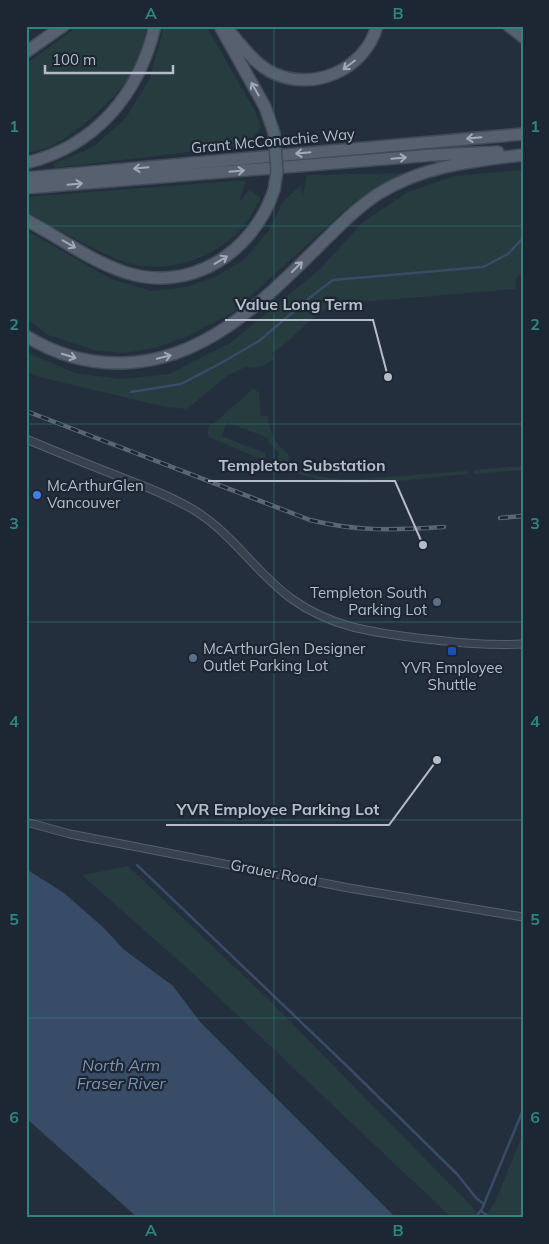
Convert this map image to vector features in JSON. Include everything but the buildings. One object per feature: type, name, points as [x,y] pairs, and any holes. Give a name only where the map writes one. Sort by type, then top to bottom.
[{"type":"main road","points":[[26,52],[64,26]]},
{"type":"main road","points":[[26,163],[44,158],[75,143],[101,124],[118,107],[140,71],[149,50],[155,26]]},
{"type":"main road","points":[[222,26],[251,56],[270,71],[282,76],[306,80],[330,76],[350,65],[366,49],[376,26]]},
{"type":"main road","points":[[26,220],[96,260],[116,269],[146,277],[171,277],[203,269],[222,260],[246,239],[270,202],[274,190],[277,171],[274,133],[265,106],[230,47],[222,26]]},
{"type":"main road","points":[[509,26],[523,37]]},
{"type":"main road","name":"Grant McConachie Way","points":[[26,178],[523,134]]},
{"type":"main road","points":[[26,336],[60,353],[105,363],[142,362],[186,350],[219,333],[246,313],[288,276],[346,219],[379,193],[402,181],[441,167],[523,153]]},
{"type":"main road","name":"Grant McConachie Way","points":[[26,188],[443,154],[523,153]]},
{"type":"street","points":[[26,439],[160,493],[195,510],[220,530],[265,576],[292,599],[333,622],[369,632],[453,642],[496,645],[523,644]]},
{"type":"street","name":"Grauer Road","points":[[26,822],[70,834],[349,888],[523,918]]},
{"type":"green space","points":[[78,26],[147,26],[142,47],[134,67],[127,80],[112,98],[69,136],[46,148],[26,153],[26,64]]},
{"type":"green space","points":[[164,26],[206,26],[255,111],[261,127],[248,145],[55,168],[53,164],[93,147],[125,119],[150,78]]},
{"type":"green space","points":[[523,170],[523,271],[516,279],[515,289],[337,304],[311,320],[272,353],[275,359],[263,366],[250,368],[247,366],[227,376],[187,409],[166,407],[39,377],[26,371],[26,352],[75,373],[120,379],[169,374],[230,343],[319,270],[363,222],[408,192],[454,176]]},
{"type":"green space","points":[[406,173],[378,186],[354,202],[232,313],[186,337],[155,348],[124,353],[94,350],[48,335],[26,318],[26,230],[111,279],[152,291],[186,287],[217,276],[246,258],[270,229],[283,201],[301,185],[303,196],[307,175]]},
{"type":"green space","points":[[246,180],[239,202],[249,190],[261,198],[243,227],[220,247],[206,255],[177,265],[147,267],[123,261],[26,212],[26,197]]},
{"type":"green space","points":[[254,388],[259,393],[261,416],[267,416],[274,438],[290,456],[287,465],[300,471],[328,478],[342,479],[468,471],[469,474],[384,482],[334,482],[289,471],[275,465],[279,453],[269,442],[268,438],[227,422],[222,436],[265,453],[265,461],[209,437],[207,432],[210,424],[212,425]]},
{"type":"green space","points":[[523,466],[523,470],[474,474],[474,470]]},
{"type":"green space","points":[[128,866],[267,998],[483,1218],[452,1218],[197,977],[82,875]]},
{"type":"green space","points":[[523,1134],[523,1218],[484,1218],[495,1202]]},
{"type":"water","name":"North Arm Fraser River","points":[[26,869],[64,893],[104,928],[123,949],[173,986],[200,1022],[396,1218],[138,1218],[26,1118]]},
{"type":"waterway","points":[[131,392],[181,384],[221,363],[259,341],[333,280],[483,267],[508,254],[523,238]]},
{"type":"waterway","points":[[137,865],[349,1068],[457,1174],[477,1199],[484,1204]]},
{"type":"waterway","points":[[475,1218],[482,1209],[523,1110]]},
{"type":"waterway","points":[[481,1211],[491,1218]]},
{"type":"railway","points":[[26,411],[310,520],[344,527],[377,529],[444,527]]},
{"type":"railway","points":[[500,518],[523,516]]},
{"type":"place","name":"Value Long Term","points":[[388,377]]},
{"type":"place","name":"McArthurGlen Vancouver","points":[[37,495]]},
{"type":"place","name":"Templeton Substation","points":[[423,545]]},
{"type":"place","name":"Templeton South Parking Lot","points":[[437,602]]},
{"type":"place","name":"YVR Employee Shuttle","points":[[452,651]]},
{"type":"place","name":"McArthurGlen Designer Outlet Parking Lot","points":[[193,658]]},
{"type":"place","name":"YVR Employee Parking Lot","points":[[437,760]]}]
